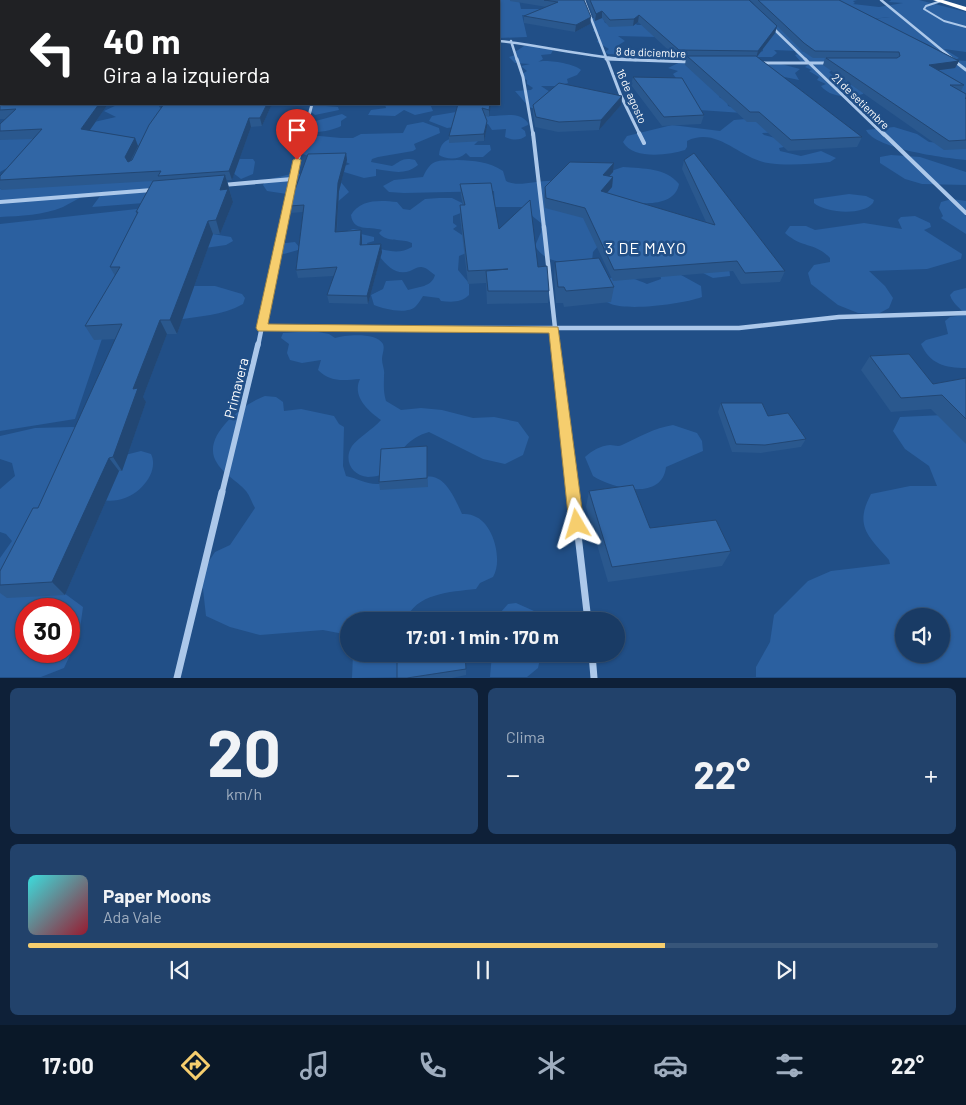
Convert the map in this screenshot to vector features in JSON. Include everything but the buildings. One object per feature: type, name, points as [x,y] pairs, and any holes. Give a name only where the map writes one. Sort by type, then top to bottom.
[{"type":"highway","points":[[959,0],[966,2]]},
{"type":"highway","points":[[938,1],[966,9]]},
{"type":"street","name":"16 de agosto","points":[[584,0],[621,96],[644,143]]},
{"type":"street","points":[[881,0],[966,70]]},
{"type":"street","name":"21 de setiembre","points":[[770,25],[966,213]]},
{"type":"street","name":"8 de diciembre","points":[[500,41],[511,41],[607,59],[691,62]]},
{"type":"street","points":[[511,41],[523,77],[532,125],[587,612]]},
{"type":"street","points":[[760,63],[837,63]]},
{"type":"street","name":"Primavera","points":[[177,678],[262,328],[292,179],[312,105]]},
{"type":"street","points":[[214,185],[292,179]]},
{"type":"street","points":[[0,202],[156,190]]},
{"type":"street","points":[[262,328],[554,330],[740,328],[839,317],[966,313]]},
{"type":"street","points":[[593,662],[594,678]]},
{"type":"lane","points":[[938,1],[926,6],[924,9],[944,21],[966,27]]},
{"type":"shaded area","points":[[500,0],[519,0],[521,9],[541,9],[527,15],[522,15],[527,37],[500,38]]},
{"type":"shaded area","points":[[830,0],[857,0],[853,1],[855,3],[853,4],[879,7],[903,3],[889,2],[891,0],[919,0],[966,12],[966,52],[944,49],[959,58],[955,60],[929,45],[873,19],[890,17],[870,19]]},
{"type":"shaded area","points":[[747,4],[754,4],[805,50],[801,51],[826,55],[831,71],[829,72],[834,77],[848,80],[864,92],[863,94],[840,96],[825,90],[821,86],[826,84],[817,80],[819,77],[809,71],[812,70],[805,67],[809,64],[801,62],[795,55],[798,54],[795,53],[797,51],[774,50],[777,53],[772,57],[748,57],[763,51],[762,48],[766,35],[774,34]]},
{"type":"shaded area","points":[[591,18],[603,18],[605,23],[634,22],[637,25],[646,25],[657,37],[618,36],[625,41],[617,46],[620,51],[633,55],[608,54],[605,52],[609,49],[597,42],[600,35],[593,31],[596,27],[592,25],[594,21]]},
{"type":"shaded area","points":[[524,46],[543,46],[553,50],[551,54],[541,55],[543,59],[538,62],[560,63],[581,70],[577,75],[567,79],[568,83],[558,86],[541,86],[550,92],[538,110],[529,107],[515,91],[531,90],[533,88],[527,84],[527,80],[523,79],[522,74],[527,71],[521,66],[530,64],[515,63],[509,57],[515,55],[515,52]]},
{"type":"shaded area","points":[[951,60],[966,61],[966,109],[917,69]]},
{"type":"shaded area","points":[[678,63],[684,63],[720,95],[719,97],[727,101],[728,106],[757,114],[699,110],[673,74],[678,71],[668,68]]},
{"type":"shaded area","points":[[781,64],[800,69],[795,73],[799,80],[775,75],[765,65]]},
{"type":"shaded area","points":[[117,105],[158,105],[160,108],[172,105],[266,105],[136,164],[14,164],[0,172],[0,138],[84,135],[94,122],[116,117],[104,111]]},
{"type":"shaded area","points":[[313,105],[326,105],[338,107],[339,110],[315,115],[308,110]]},
{"type":"shaded area","points":[[385,105],[430,105],[433,111],[415,115],[404,110],[395,116],[368,115],[371,110],[386,108]]},
{"type":"shaded area","points":[[456,112],[483,116],[514,115],[520,117],[528,123],[528,125],[521,128],[525,131],[526,136],[524,138],[510,139],[505,137],[506,129],[492,130],[488,124],[483,123],[447,128],[429,121],[432,116]]},
{"type":"shaded area","points":[[342,114],[347,117],[341,121],[341,126],[337,128],[315,132],[301,129],[304,124]]},
{"type":"shaded area","points":[[757,118],[786,132],[762,133],[783,140],[789,146],[779,148],[780,151],[801,156],[821,151],[836,158],[830,162],[791,165],[768,163],[747,156],[719,140],[698,137],[687,141],[685,150],[652,155],[635,152],[623,142],[627,136],[672,125],[720,131],[734,120]]},
{"type":"shaded area","points":[[423,122],[439,128],[440,133],[414,144],[416,149],[413,151],[372,159],[371,162],[392,166],[405,159],[415,160],[418,165],[403,172],[376,169],[376,176],[364,178],[344,172],[344,166],[350,164],[346,162],[346,157],[309,156],[289,148],[299,138],[309,135],[353,138],[361,134],[403,133],[407,125]]},
{"type":"shaded area","points":[[894,127],[917,134],[929,142],[966,145],[966,160],[928,155],[896,147],[872,137],[866,130]]},
{"type":"shaded area","points":[[455,138],[479,140],[474,145],[490,145],[491,150],[483,157],[470,157],[466,153],[460,157],[453,158],[439,155],[443,143]]},
{"type":"shaded area","points":[[891,155],[920,157],[966,172],[966,185],[922,184],[905,179],[880,163],[880,157]]},
{"type":"shaded area","points":[[239,159],[253,159],[255,162],[253,174],[241,179],[228,169],[144,203],[92,207],[103,192],[97,192],[48,212],[0,217],[0,189]]},
{"type":"shaded area","points":[[476,161],[492,165],[503,171],[506,181],[511,183],[523,184],[556,181],[588,215],[599,245],[593,252],[592,261],[560,262],[540,253],[535,246],[541,232],[541,223],[525,207],[495,207],[494,191],[404,193],[389,192],[383,186],[394,180],[423,177],[429,166],[436,162]]},
{"type":"shaded area","points":[[623,167],[661,172],[673,178],[679,184],[675,193],[668,199],[658,202],[636,202],[614,197],[606,193],[603,179],[611,171]]},
{"type":"shaded area","points":[[291,174],[305,174],[340,181],[349,192],[334,205],[267,191],[263,185],[266,180]]},
{"type":"shaded area","points":[[849,194],[866,196],[874,200],[868,207],[861,210],[844,212],[826,209],[814,203],[814,199]]},
{"type":"shaded area","points":[[452,198],[462,203],[466,211],[453,216],[453,223],[457,226],[453,229],[462,235],[475,237],[471,251],[459,256],[458,270],[469,283],[469,295],[459,301],[441,301],[439,298],[423,296],[412,309],[402,311],[384,308],[374,305],[371,295],[383,289],[386,281],[402,280],[408,290],[428,284],[435,275],[420,267],[405,272],[397,271],[389,267],[380,257],[298,250],[284,254],[274,250],[276,244],[295,242],[299,247],[353,229],[360,230],[361,234],[374,237],[374,241],[367,243],[368,246],[390,251],[406,250],[412,247],[412,243],[386,238],[379,233],[382,230],[358,226],[352,220],[351,215],[365,203],[397,202],[403,209],[410,210],[425,199]]},
{"type":"shaded area","points":[[952,199],[966,201],[966,234],[941,218],[943,216],[939,208],[941,202]]},
{"type":"shaded area","points":[[146,208],[75,419],[0,431],[0,224]]},
{"type":"shaded area","points":[[915,216],[930,223],[931,227],[924,230],[962,254],[961,259],[927,269],[869,271],[885,286],[893,298],[889,308],[878,314],[858,313],[838,305],[811,284],[808,273],[814,265],[830,262],[830,258],[819,250],[791,238],[785,233],[790,226],[806,226],[815,230],[864,223],[902,229],[898,220],[901,217]]},
{"type":"shaded area","points":[[200,232],[231,237],[233,241],[226,245],[198,249]]},
{"type":"shaded area","points":[[729,266],[730,276],[713,278],[697,270],[672,270],[701,286],[702,297],[693,300],[656,306],[630,307],[611,304],[598,295],[601,283],[613,277],[629,277],[647,284],[661,279],[659,269]]},
{"type":"shaded area","points":[[189,286],[215,286],[242,294],[245,298],[243,304],[227,311],[176,320]]},
{"type":"shaded area","points":[[966,288],[966,368],[945,366],[929,356],[921,344],[926,340],[948,334],[945,321],[950,317],[964,315],[950,295],[954,291]]},
{"type":"shaded area","points":[[313,331],[329,334],[335,338],[361,335],[379,340],[384,346],[382,359],[386,401],[401,410],[421,408],[442,410],[473,418],[494,417],[518,422],[529,437],[523,455],[505,464],[483,459],[429,432],[415,438],[405,447],[397,458],[391,472],[371,477],[357,474],[349,462],[349,451],[354,443],[381,420],[366,407],[359,397],[358,385],[360,379],[338,380],[328,377],[318,370],[321,360],[302,363],[290,360],[287,353],[289,344],[281,338],[283,333]]},
{"type":"shaded area","points":[[265,396],[276,397],[283,402],[284,411],[301,409],[334,416],[339,424],[344,427],[343,466],[346,476],[375,484],[395,483],[429,476],[437,478],[445,484],[462,514],[472,515],[487,526],[495,543],[497,553],[496,570],[493,577],[480,583],[476,589],[445,593],[425,599],[410,612],[340,612],[340,633],[323,630],[260,635],[230,627],[206,616],[203,589],[197,579],[215,552],[230,545],[255,508],[246,491],[220,468],[214,457],[213,447],[221,429],[229,420],[247,405]]},
{"type":"shaded area","points":[[944,415],[966,431],[966,677],[756,677],[756,667],[770,642],[774,615],[808,581],[831,571],[890,564],[889,560],[870,537],[864,523],[866,505],[871,494],[910,486],[937,486],[929,466],[905,449],[893,431],[900,417]]},
{"type":"shaded area","points":[[673,425],[697,433],[702,441],[703,451],[666,467],[662,478],[656,485],[635,489],[623,488],[593,476],[585,457],[594,450],[610,445],[620,446],[653,431]]},
{"type":"shaded area","points":[[35,428],[83,428],[125,455],[141,451],[151,454],[153,461],[150,476],[145,483],[140,489],[126,498],[109,501],[83,497],[64,593],[71,598],[15,598],[15,663],[66,663],[64,668],[41,677],[0,677],[0,558],[12,541],[6,534],[0,532],[0,489],[15,476],[12,463],[0,459],[0,436]]},
{"type":"shaded area","points":[[516,603],[536,612],[501,612],[508,604]]},
{"type":"shaded area","points":[[80,605],[83,607],[80,629]]},
{"type":"shaded area","points":[[353,662],[411,662],[413,677],[352,678]]},
{"type":"shaded area","points":[[491,662],[539,662],[538,668],[527,677],[490,677]]},
{"type":"district","name":"3 DE MAYO","points":[[646,247]]},
{"type":"route","points":[[297,160],[262,328],[554,330],[577,524]]}]
